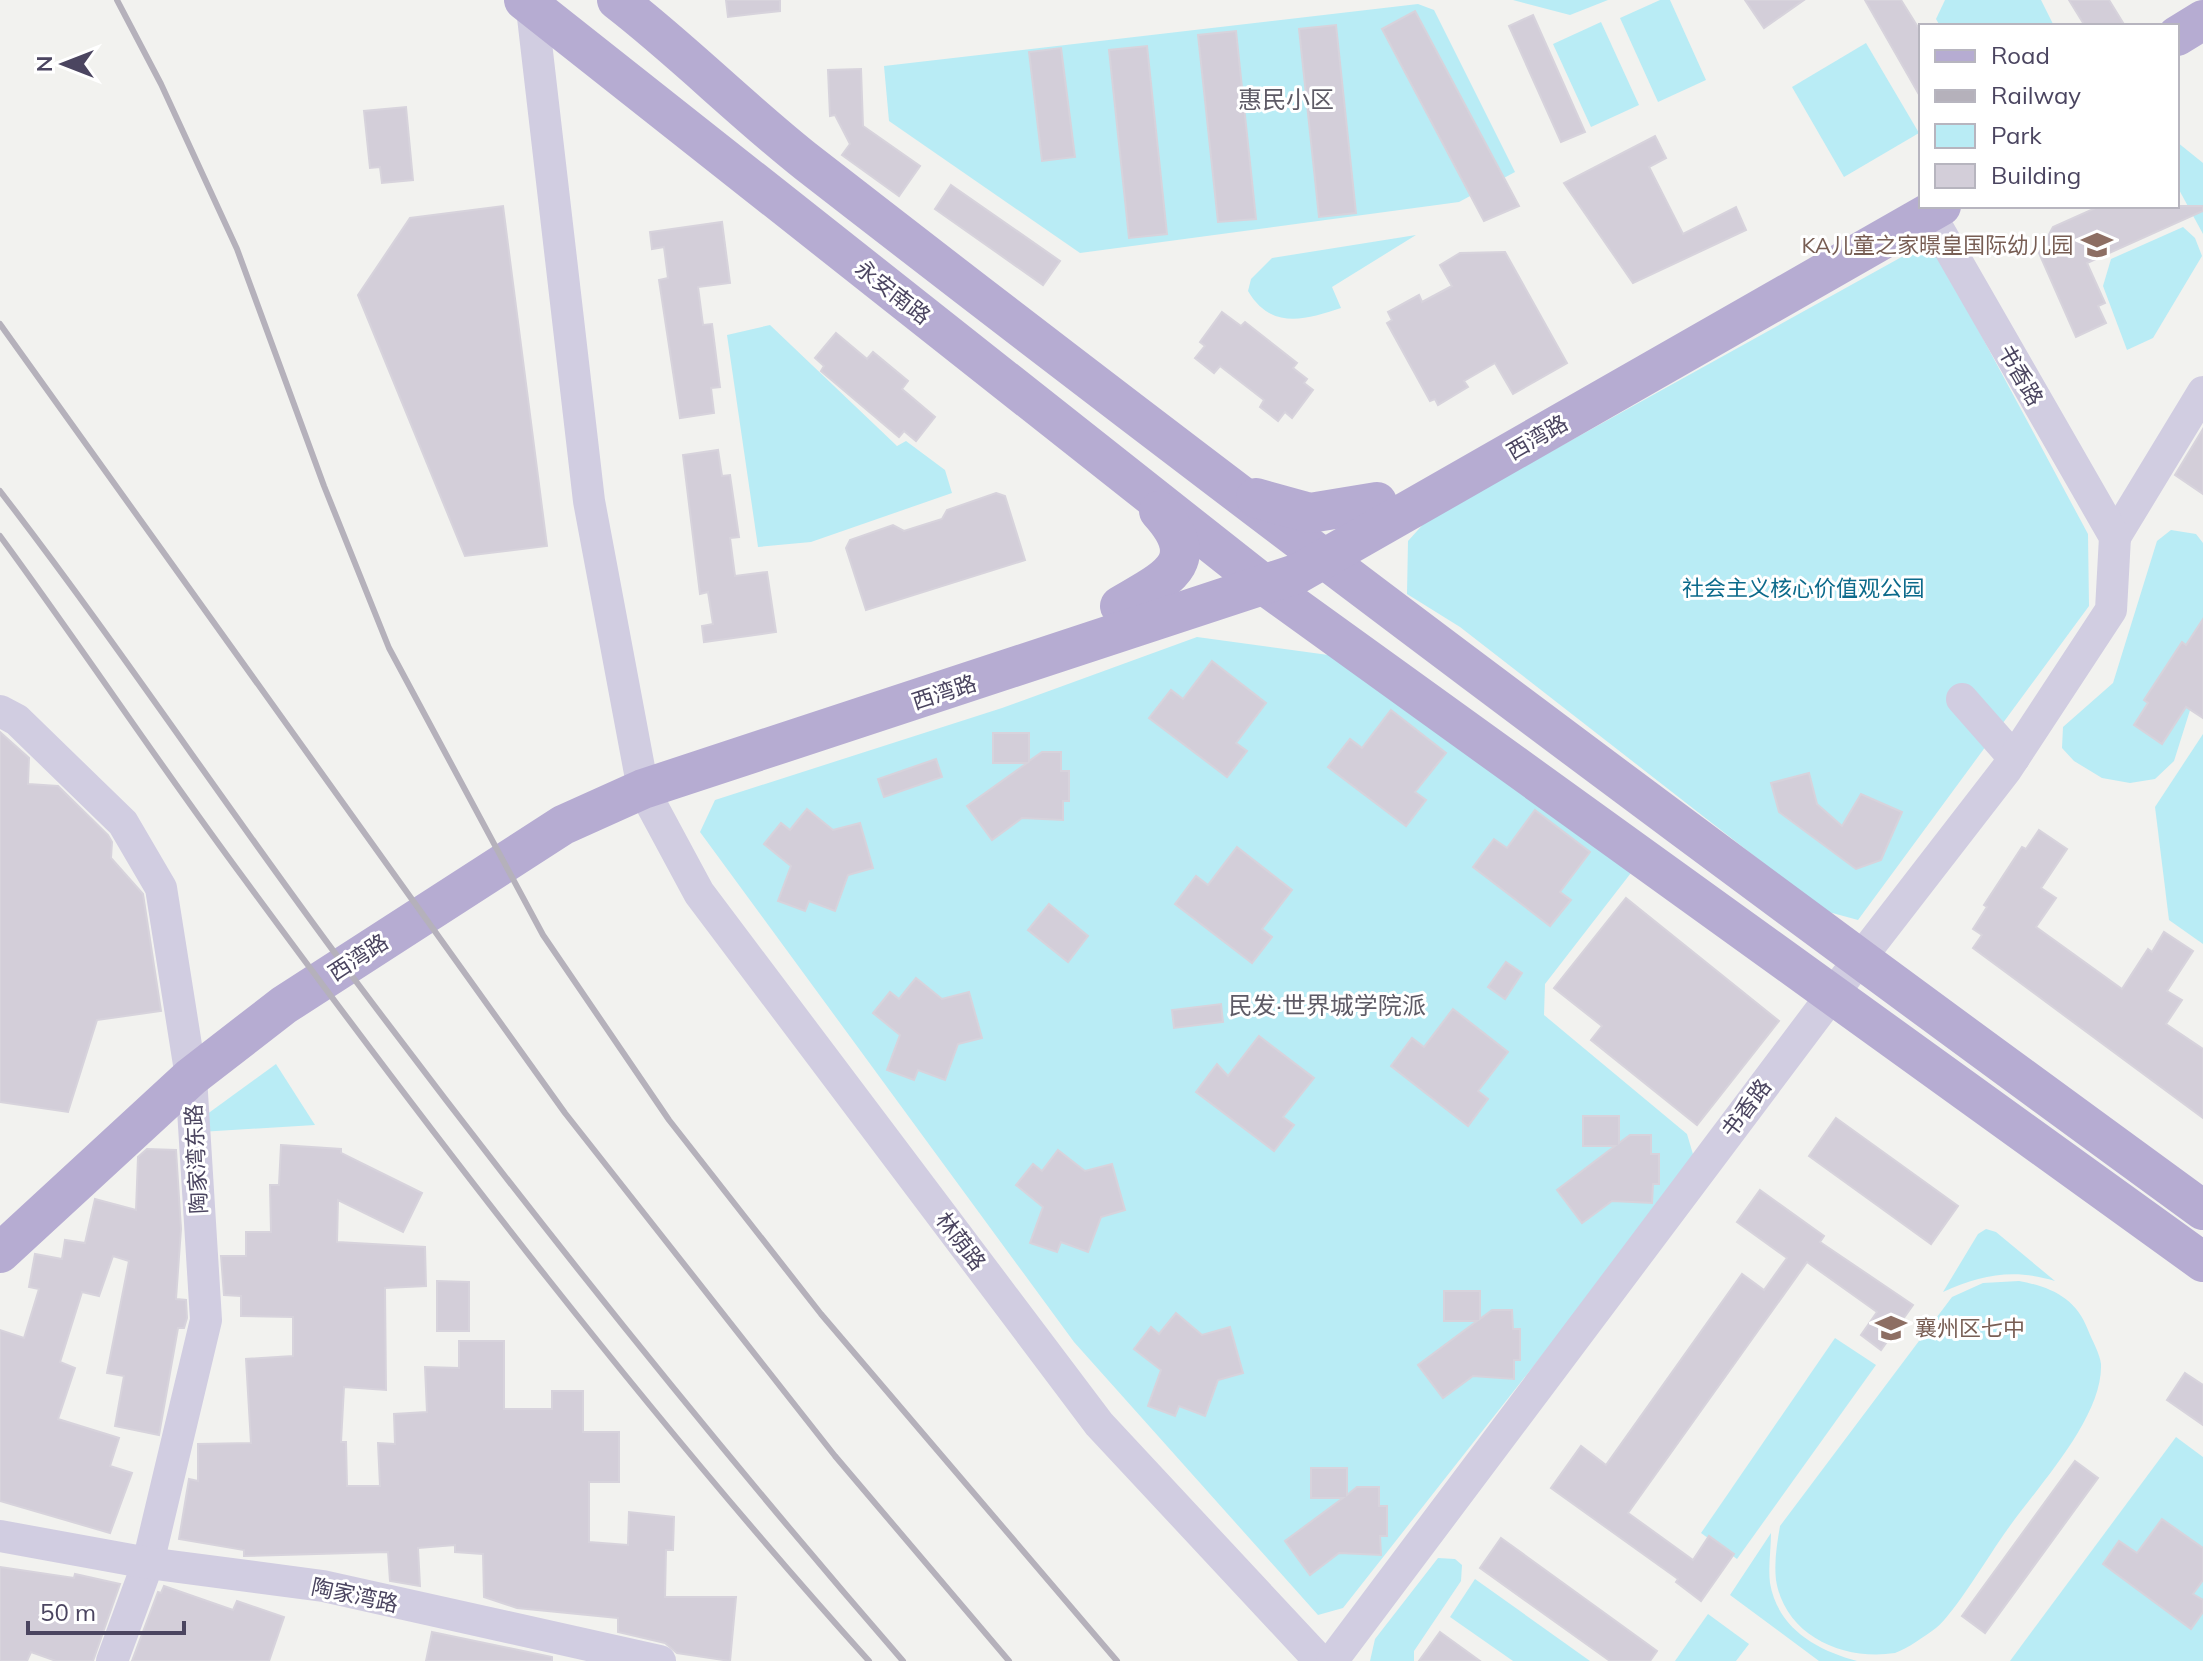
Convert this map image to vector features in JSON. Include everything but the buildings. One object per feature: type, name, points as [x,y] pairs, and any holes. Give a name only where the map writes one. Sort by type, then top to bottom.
[{"type":"main road","points":[[617,0],[814,167],[1233,490],[1859,959],[2203,1210]]},
{"type":"main road","name":"永安南路","points":[[529,2],[1251,575],[2203,1262]]},
{"type":"main road","points":[[2179,35],[2203,20]]},
{"type":"main road","points":[[2179,61],[2203,47]]},
{"type":"main road","points":[[678,122],[708,77]]},
{"type":"main road","name":"西湾路","points":[[0,1216],[189,1061],[284,1005],[641,777],[1120,606],[1251,575],[1316,552],[1921,208]]},
{"type":"main road","points":[[1120,606],[1176,569],[1183,550],[1176,529],[1135,484]]},
{"type":"main road","points":[[1233,490],[1310,513],[1383,513],[1372,558],[1374,574],[1406,619]]},
{"type":"main road","name":"西湾路","points":[[641,777],[1162,620],[1251,575]]},
{"type":"main road","points":[[1162,620],[1231,613],[1265,617],[1345,643]]},
{"type":"main road","name":"西湾路","points":[[0,1253],[189,1061]]},
{"type":"street","name":"林荫路","points":[[529,2],[589,501],[641,777],[699,893],[1099,1424],[1320,1661]]},
{"type":"street","name":"书香路","points":[[1933,208],[2115,537]]},
{"type":"street","name":"书香路","points":[[1332,1661],[1859,959],[2014,758],[2111,610],[2115,537],[2203,392]]},
{"type":"street","points":[[1962,699],[2014,758]]},
{"type":"street","name":"陶家湾东路","points":[[0,711],[17,720],[123,823],[161,888],[189,1061],[206,1320],[148,1563],[112,1661]]},
{"type":"street","name":"陶家湾路","points":[[0,1536],[148,1563],[323,1586],[614,1656],[660,1661]]},
{"type":"green space","points":[[1513,0],[1608,0],[1570,15]]},
{"type":"green space","points":[[1660,0],[1670,0],[1706,80],[1658,102],[1620,18]]},
{"type":"green space","points":[[1945,0],[2041,0],[2053,24],[1939,24],[1936,19]]},
{"type":"green space","points":[[1418,4],[1434,10],[1515,172],[1459,202],[1080,253],[889,121],[884,66]]},
{"type":"green space","points":[[1601,22],[1639,105],[1591,127],[1553,44]]},
{"type":"green space","points":[[1866,43],[1919,133],[1844,177],[1792,87]]},
{"type":"green space","points":[[2179,144],[2203,163],[2203,234],[2179,190]]},
{"type":"green space","points":[[2183,227],[2195,238],[2202,256],[2153,338],[2127,350],[2103,286],[2111,259]]},
{"type":"green space","points":[[1416,235],[1332,287],[1341,308],[1302,318],[1278,317],[1267,312],[1248,291],[1251,279],[1272,258]]},
{"type":"green space","name":"社会主义核心价值观公园","points":[[1937,253],[2088,534],[2089,606],[1858,920],[1825,911],[1460,627],[1407,594],[1408,541],[1426,521],[1907,254]]},
{"type":"green space","points":[[770,325],[897,446],[906,441],[945,470],[952,493],[811,542],[758,547],[727,335]]},
{"type":"green space","points":[[2171,530],[2196,534],[2203,543],[2203,669],[2174,761],[2155,779],[2130,783],[2102,778],[2074,761],[2062,748],[2063,727],[2113,683],[2157,541]]},
{"type":"green space","points":[[1197,637],[1343,657],[1634,869],[1545,984],[1544,1015],[1687,1134],[1695,1161],[1343,1608],[1318,1615],[1074,1342],[700,832],[715,800],[1002,708]]},
{"type":"green space","points":[[2203,734],[2203,944],[2169,920],[2155,807]]},
{"type":"green space","points":[[276,1064],[315,1125],[200,1132],[199,1120]]},
{"type":"green space","points":[[1986,1229],[1996,1232],[2055,1281],[2025,1275],[1998,1275],[1943,1292],[1978,1234]]},
{"type":"green space","points":[[2019,1281],[2052,1291],[2069,1302],[2083,1319],[2098,1351],[2101,1364],[2099,1385],[2080,1429],[1936,1628],[1895,1653],[1855,1653],[1819,1640],[1791,1616],[1782,1599],[1775,1573],[1780,1526],[1952,1297],[1983,1283]]},
{"type":"green space","points":[[1835,1338],[1876,1365],[1737,1559],[1701,1533]]},
{"type":"green space","points":[[2176,1437],[2203,1457],[2203,1661],[2010,1661]]},
{"type":"green space","points":[[1771,1533],[1770,1583],[1781,1613],[1790,1625],[1814,1644],[1857,1661],[1819,1661],[1730,1595]]},
{"type":"green space","points":[[1438,1558],[1455,1559],[1462,1565],[1461,1581],[1414,1651],[1414,1661],[1370,1661],[1375,1639]]},
{"type":"green space","points":[[1475,1579],[1590,1661],[1513,1661],[1450,1617]]},
{"type":"green space","points":[[1708,1614],[1749,1644],[1736,1661],[1675,1661]]},
{"type":"railway","points":[[117,0],[161,84],[237,249],[324,486],[389,648],[543,935],[669,1120],[821,1314],[1117,1661]]},
{"type":"railway","points":[[0,324],[565,1113],[835,1456],[1009,1661]]},
{"type":"railway","points":[[0,491],[313,923],[490,1157],[693,1412],[903,1661]]},
{"type":"railway","points":[[0,536],[214,837],[470,1179],[705,1472],[869,1661]]},
{"type":"place","name":"KA儿童之家暻皇国际幼儿园","points":[[2097,245]]},
{"type":"place","name":"襄州区七中","points":[[1891,1328]]},
{"type":"district","name":"惠民小区","points":[[1286,100]]},
{"type":"district","name":"民发·世界城学院派","points":[[1327,1006]]}]
